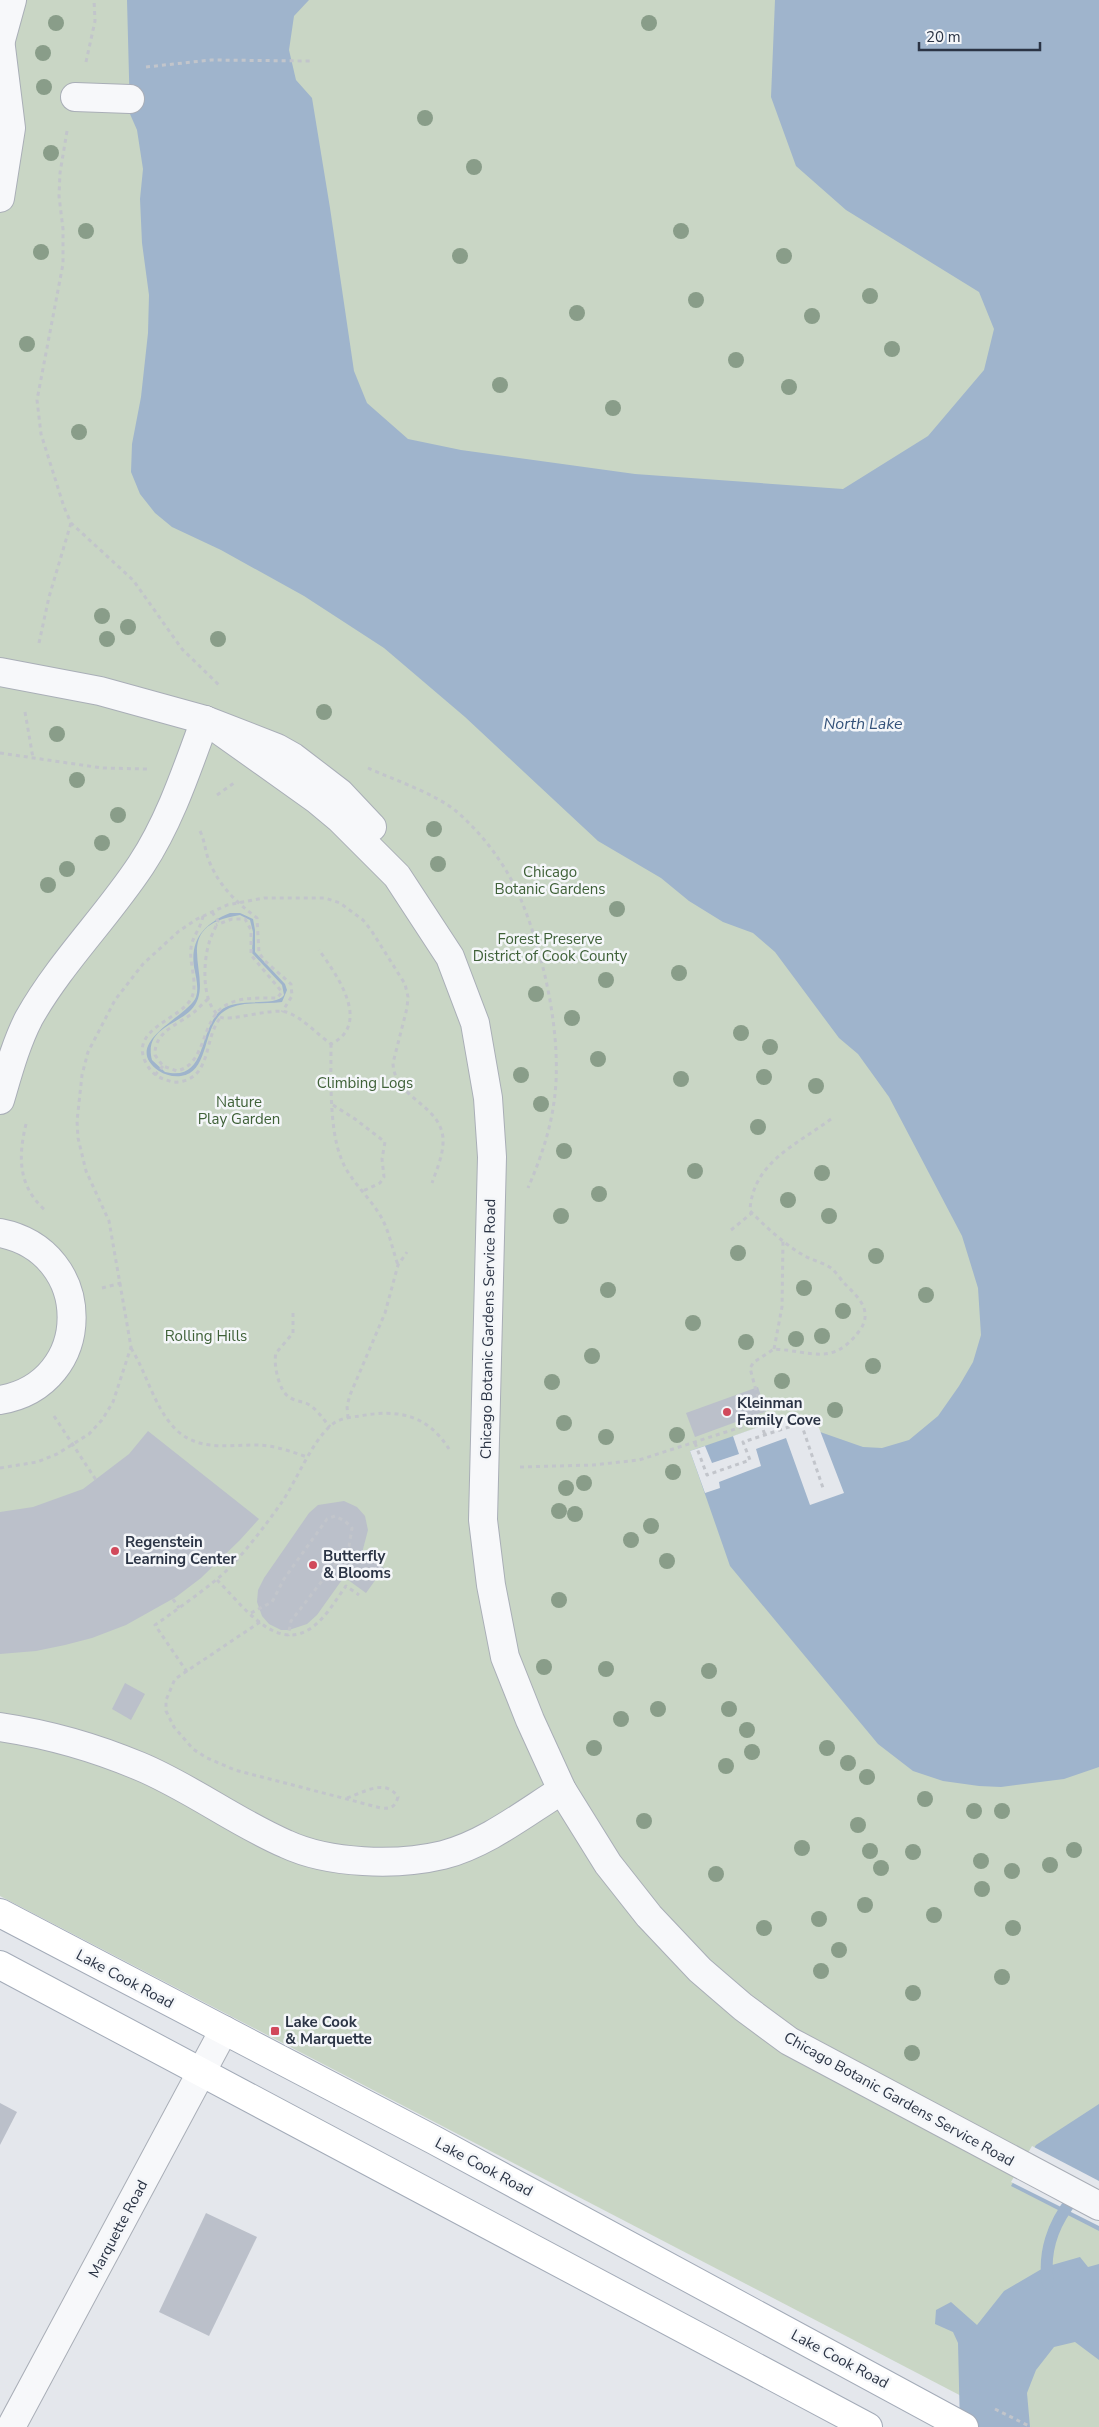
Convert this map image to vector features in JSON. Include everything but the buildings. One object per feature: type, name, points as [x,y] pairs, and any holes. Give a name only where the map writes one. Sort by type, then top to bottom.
[{"type":"main road","name":"Lake Cook Road","points":[[0,1913],[434,2140],[964,2427]]},
{"type":"main road","points":[[0,1965],[868,2427]]},
{"type":"street","points":[[0,198],[11,128],[1,39],[12,0]]},
{"type":"street","points":[[75,97],[130,99]]},
{"type":"street","name":"Chicago Botanic Gardens Service Road","points":[[0,672],[100,691],[205,720],[277,748],[293,756],[340,793],[369,822],[391,851],[397,876],[450,957],[476,1032],[488,1098],[492,1156],[483,1520],[491,1585],[505,1657],[530,1720],[562,1790],[608,1864],[649,1916],[700,1970],[743,2007],[789,2041],[1099,2206]]},
{"type":"street","points":[[0,1100],[28,1020],[54,978],[141,865],[160,832],[184,778],[205,720]]},
{"type":"street","points":[[0,1233],[18,1237],[44,1252],[62,1275],[72,1302],[71,1332],[61,1359],[42,1382],[17,1397],[0,1400]]},
{"type":"street","points":[[0,1727],[62,1739],[139,1766],[286,1844],[318,1855],[352,1859],[415,1860],[444,1855],[506,1826],[562,1790]]},
{"type":"street","name":"Marquette Road","points":[[11,2427],[224,2030]]},
{"type":"path","points":[[138,67],[211,60],[310,61]]},
{"type":"path","points":[[38,648],[49,597],[71,523]]},
{"type":"path","points":[[25,711],[33,758]]},
{"type":"path","points":[[0,753],[102,768],[157,769]]},
{"type":"path","points":[[214,799],[227,786],[242,782]]},
{"type":"path","points":[[194,836],[200,827],[209,860],[227,893],[236,903],[257,918],[259,924],[251,955],[282,992],[277,998],[242,1000],[230,1003],[206,1030],[198,1054],[190,1066],[177,1071],[163,1066],[155,1055],[156,1042],[162,1035],[208,999]]},
{"type":"path","points":[[307,1458],[271,1446],[213,1447],[196,1443],[181,1434],[160,1408],[131,1347],[109,1221],[86,1171],[78,1138],[77,1113],[82,1075],[97,1032],[129,981],[143,964],[162,945],[204,916],[236,903],[264,898],[325,898],[351,910],[371,930],[405,984],[408,997],[393,1063],[393,1074],[400,1086],[433,1114],[440,1126],[442,1148],[432,1183]]},
{"type":"path","points":[[212,912],[217,922],[206,953],[208,999],[218,1015],[228,1019],[243,1014],[282,1012],[297,1018],[331,1044]]},
{"type":"path","points":[[204,916],[201,927],[191,946],[190,957],[194,989],[191,1000],[177,1013],[156,1027],[145,1043],[145,1061],[155,1075],[177,1083],[196,1074],[202,1066],[218,1015]]},
{"type":"path","points":[[217,922],[245,919],[249,923],[259,953],[265,962],[291,984],[292,996],[282,1012]]},
{"type":"path","points":[[319,950],[332,968],[344,991],[351,1013],[347,1031],[340,1040],[331,1044]]},
{"type":"path","points":[[331,1044],[335,1140],[341,1160],[388,1229],[398,1265]]},
{"type":"path","points":[[155,1075],[163,1066]]},
{"type":"path","points":[[333,1105],[385,1142],[382,1159],[384,1177],[380,1183],[363,1191]]},
{"type":"path","points":[[28,1118],[20,1156],[23,1172],[31,1193],[51,1215]]},
{"type":"path","points":[[765,1435],[760,1421],[762,1413],[750,1368],[754,1362],[774,1349],[810,1355],[831,1354],[846,1346],[861,1328],[866,1316],[862,1301],[831,1268],[803,1255],[759,1222],[750,1211],[750,1200],[759,1176],[769,1164],[831,1119]]},
{"type":"path","points":[[17,1171],[23,1172]]},
{"type":"path","points":[[731,1230],[752,1213]]},
{"type":"path","points":[[774,1349],[782,1307],[783,1240]]},
{"type":"path","points":[[348,1418],[347,1406],[350,1395],[385,1313],[398,1265],[407,1252]]},
{"type":"path","points":[[99,1279],[104,1294]]},
{"type":"path","points":[[102,1288],[121,1283]]},
{"type":"path","points":[[294,1313],[293,1333],[276,1353],[276,1367],[288,1397],[306,1402],[330,1427]]},
{"type":"path","points":[[0,1468],[38,1462],[73,1445],[102,1420],[114,1402],[131,1347]]},
{"type":"path","points":[[49,1419],[60,1411]]},
{"type":"path","points":[[187,1672],[155,1625],[217,1580],[261,1530],[284,1499],[307,1458],[334,1423],[348,1418],[390,1412],[408,1414],[421,1420],[433,1430],[446,1444],[454,1457]]},
{"type":"path","points":[[54,1416],[96,1480]]},
{"type":"path","points":[[517,1467],[593,1465],[639,1460],[760,1421]]},
{"type":"path","points":[[695,1443],[707,1475],[750,1460],[743,1442],[801,1423],[824,1491]]},
{"type":"path","points":[[251,1613],[272,1602],[284,1579],[327,1519],[335,1516],[345,1521],[352,1528],[350,1546],[291,1621],[288,1636]]},
{"type":"path","points":[[217,1580],[260,1622],[276,1633],[288,1636],[308,1630],[322,1617],[346,1586],[359,1595]]},
{"type":"path","points":[[173,1599],[179,1608]]},
{"type":"path","points":[[260,1622],[175,1679],[166,1700],[166,1711],[181,1737],[193,1749],[207,1758],[235,1770],[390,1809],[396,1804],[398,1797],[393,1790],[387,1787],[378,1787],[347,1798]]},
{"type":"green space","name":"Forest Preserve District of Cook County","points":[[0,0],[1099,0],[1099,2427],[1021,2427],[0,1896]]},
{"type":"water","name":"North Lake","points":[[127,0],[309,0],[294,16],[289,50],[296,80],[312,98],[354,371],[367,403],[408,439],[461,450],[635,474],[843,489],[928,436],[984,370],[994,329],[979,292],[846,210],[796,166],[771,97],[775,0],[1099,0],[1099,1767],[1064,1779],[1001,1787],[979,1786],[943,1781],[913,1771],[878,1744],[730,1566],[690,1451],[783,1419],[863,1447],[882,1448],[909,1440],[938,1416],[973,1362],[981,1335],[978,1288],[962,1236],[889,1097],[858,1054],[839,1038],[775,952],[753,933],[723,922],[689,901],[661,878],[598,841],[465,717],[384,648],[304,596],[221,550],[172,527],[155,513],[140,494],[131,472],[132,444],[141,397],[148,333],[149,295],[142,243],[140,199],[143,169],[137,130],[130,114]]},
{"type":"water","points":[[230,913],[240,913],[253,919],[255,952],[285,984],[287,990],[282,1002],[240,1005],[226,1010],[218,1017],[213,1026],[202,1057],[191,1073],[181,1076],[166,1075],[149,1061],[147,1050],[151,1041],[161,1030],[152,1041],[152,1060],[165,1072],[179,1073],[188,1070],[195,1063],[213,1020],[220,1011],[235,1004],[273,1001],[280,999],[284,995],[282,985],[252,953],[253,932],[250,920],[240,915],[217,921],[204,931],[198,943],[197,956],[200,985],[198,998],[191,1010],[163,1028],[190,1005],[196,997],[197,986],[193,957],[197,940],[201,933],[213,922]]},
{"type":"water","points":[[1099,2104],[1099,2231],[1011,2186],[1036,2145]]},
{"type":"water","points":[[1080,2257],[1088,2267],[1099,2264],[1099,2360],[1075,2342],[1054,2347],[1036,2370],[1027,2393],[1030,2427],[960,2427],[958,2343],[953,2332],[935,2324],[936,2310],[951,2302],[977,2325],[1004,2291],[1045,2267]]},
{"type":"pier","points":[[787,1417],[819,1428],[844,1493],[810,1505],[786,1438],[756,1449],[761,1466],[719,1482],[720,1488],[705,1493],[690,1451],[705,1446],[712,1463],[739,1454],[733,1436]]},
{"type":"pier","points":[[1032,2146],[1099,2181],[1099,2226],[1011,2182]]},
{"type":"waterway","points":[[1048,2283],[1047,2261],[1051,2239],[1065,2209],[1072,2200]]},
{"type":"place","name":"Kleinman Family Cove","points":[[727,1412]]},
{"type":"place","name":"Regenstein Learning Center","points":[[115,1551]]},
{"type":"place","name":"Butterfly & Blooms","points":[[313,1565]]},
{"type":"place","name":"Lake Cook & Marquette","points":[[275,2031]]},
{"type":"park label","name":"Chicago Botanic Gardens","points":[[550,880]]},
{"type":"park label","name":"Climbing Logs","points":[[365,1083]]},
{"type":"park label","name":"Nature Play Garden","points":[[239,1110]]},
{"type":"park label","name":"Rolling Hills","points":[[206,1336]]}]
